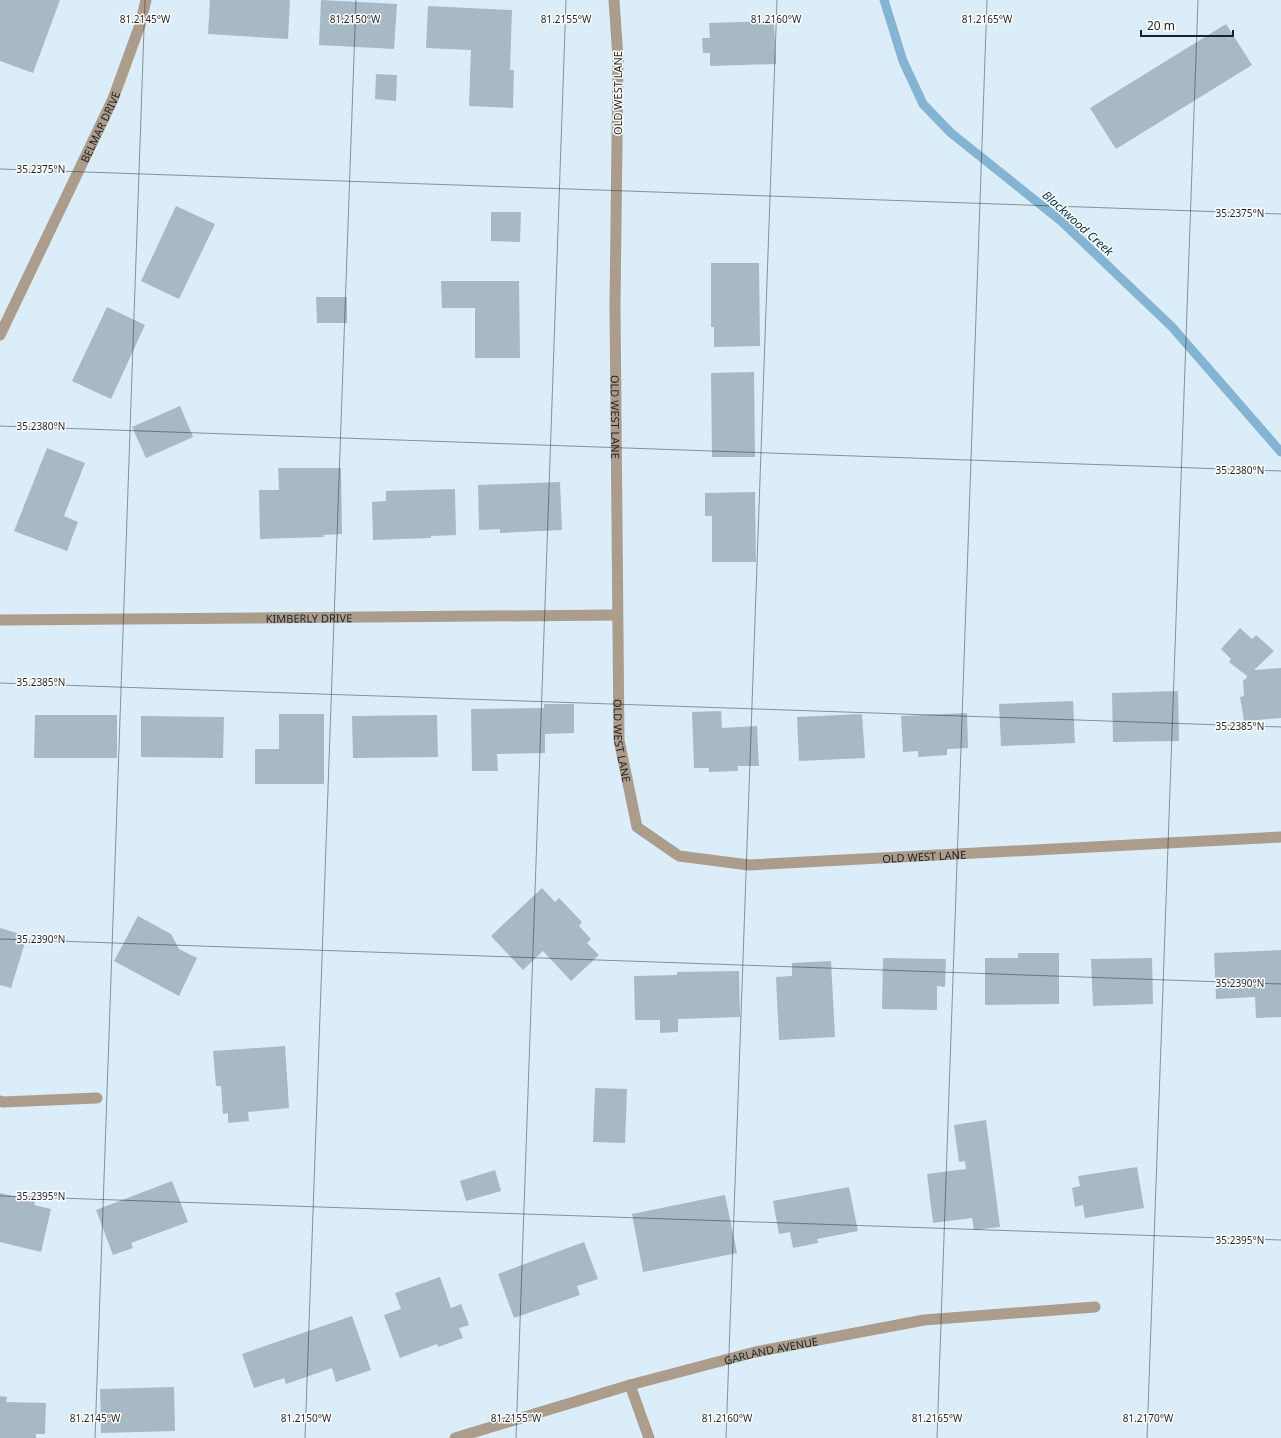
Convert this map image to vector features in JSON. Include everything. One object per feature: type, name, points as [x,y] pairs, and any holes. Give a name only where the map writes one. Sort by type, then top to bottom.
[{"type":"street","name":"BELMAR DRIVE","points":[[0,336],[113,99],[140,25],[146,0]]},
{"type":"street","name":"OLD WEST LANE","points":[[614,0],[618,59],[615,306],[619,740],[638,828],[679,856],[749,865],[1281,837]]},
{"type":"street","name":"KIMBERLY DRIVE","points":[[0,620],[617,615]]},
{"type":"street","points":[[0,1101],[97,1098]]},
{"type":"street","name":"GARLAND AVENUE","points":[[455,1438],[630,1385],[755,1352],[924,1320],[1095,1307]]},
{"type":"street","points":[[630,1385],[649,1438]]},
{"type":"building","points":[[0,0],[60,0],[33,73],[0,61]]},
{"type":"building","points":[[210,0],[290,0],[288,39],[208,34]]},
{"type":"building","points":[[321,0],[397,4],[394,49],[319,45]]},
{"type":"building","points":[[428,6],[512,10],[510,70],[514,70],[513,108],[469,106],[471,50],[426,48]]},
{"type":"building","points":[[774,21],[776,64],[710,66],[710,53],[703,53],[702,38],[710,38],[709,23]]},
{"type":"building","points":[[1226,24],[1252,65],[1116,149],[1090,108]]},
{"type":"building","points":[[376,74],[397,75],[396,101],[375,99]]},
{"type":"building","points":[[176,206],[215,224],[179,299],[141,281]]},
{"type":"building","points":[[491,212],[521,212],[520,242],[491,241]]},
{"type":"building","points":[[711,263],[759,263],[760,346],[714,347],[714,327],[711,327]]},
{"type":"building","points":[[441,281],[519,281],[520,358],[475,358],[475,308],[442,308]]},
{"type":"building","points":[[316,297],[347,297],[347,323],[317,323]]},
{"type":"building","points":[[107,307],[145,325],[111,399],[72,381]]},
{"type":"building","points":[[754,372],[755,457],[712,457],[711,373]]},
{"type":"building","points":[[180,406],[193,437],[146,458],[132,427]]},
{"type":"building","points":[[47,448],[85,463],[64,516],[78,522],[67,551],[14,531]]},
{"type":"building","points":[[278,468],[341,468],[342,534],[323,535],[324,537],[260,539],[259,490],[279,490]]},
{"type":"building","points":[[560,482],[562,530],[500,533],[500,529],[479,530],[478,485]]},
{"type":"building","points":[[455,489],[456,535],[431,536],[431,538],[373,540],[372,502],[386,501],[386,491]]},
{"type":"building","points":[[755,492],[756,562],[712,562],[712,516],[705,516],[705,493]]},
{"type":"building","points":[[1240,628],[1252,639],[1256,635],[1274,651],[1254,670],[1281,668],[1281,718],[1244,721],[1240,697],[1244,696],[1243,680],[1246,679],[1247,676],[1229,662],[1231,659],[1221,649]]},
{"type":"building","points":[[1178,691],[1179,741],[1113,742],[1112,693]]},
{"type":"building","points":[[1073,701],[1075,743],[1001,746],[999,704]]},
{"type":"building","points":[[544,704],[574,704],[574,733],[545,734],[545,753],[497,754],[498,771],[472,771],[471,709],[544,708]]},
{"type":"building","points":[[721,711],[722,728],[757,726],[759,766],[738,766],[738,771],[709,772],[709,768],[694,768],[692,712]]},
{"type":"building","points":[[967,713],[968,748],[947,749],[947,755],[918,757],[918,751],[903,752],[901,716]]},
{"type":"building","points":[[279,714],[324,714],[324,784],[255,784],[255,749],[279,749]]},
{"type":"building","points":[[862,714],[865,758],[799,761],[797,717]]},
{"type":"building","points":[[35,715],[117,715],[117,758],[34,758]]},
{"type":"building","points":[[437,715],[438,757],[353,758],[352,716]]},
{"type":"building","points":[[141,716],[224,717],[223,758],[141,757]]},
{"type":"building","points":[[542,888],[555,902],[559,898],[582,922],[579,926],[591,939],[587,943],[599,955],[571,981],[543,951],[523,970],[491,936]]},
{"type":"building","points":[[138,916],[171,934],[179,949],[197,958],[179,996],[114,961]]},
{"type":"building","points":[[0,928],[27,936],[11,988],[0,985]]},
{"type":"building","points":[[1281,950],[1281,1017],[1256,1018],[1255,997],[1216,999],[1214,953]]},
{"type":"building","points":[[1018,953],[1059,953],[1059,1004],[985,1005],[985,958],[1018,958]]},
{"type":"building","points":[[883,958],[946,959],[945,987],[937,986],[937,1010],[882,1009]]},
{"type":"building","points":[[1152,958],[1153,1004],[1093,1006],[1091,959]]},
{"type":"building","points":[[831,961],[835,1037],[779,1040],[776,977],[792,976],[792,963]]},
{"type":"building","points":[[739,971],[740,1017],[678,1019],[678,1032],[660,1033],[660,1020],[635,1020],[634,976],[677,975],[677,972]]},
{"type":"building","points":[[285,1046],[289,1108],[248,1112],[249,1121],[228,1123],[228,1113],[223,1114],[221,1086],[216,1086],[213,1051]]},
{"type":"building","points":[[595,1088],[627,1089],[625,1143],[593,1142]]},
{"type":"building","points":[[986,1120],[1000,1227],[974,1230],[972,1218],[933,1223],[927,1174],[966,1169],[965,1161],[959,1162],[954,1125]]},
{"type":"building","points":[[1137,1167],[1144,1208],[1085,1218],[1083,1205],[1075,1207],[1072,1188],[1080,1186],[1078,1176]]},
{"type":"building","points":[[495,1170],[501,1191],[466,1201],[460,1181]]},
{"type":"building","points":[[172,1181],[188,1222],[131,1243],[133,1248],[113,1255],[96,1210]]},
{"type":"building","points":[[849,1187],[858,1231],[817,1239],[818,1243],[793,1248],[790,1232],[779,1234],[773,1201]]},
{"type":"building","points":[[0,1193],[35,1201],[34,1205],[51,1209],[41,1252],[0,1242]]},
{"type":"building","points":[[725,1195],[737,1253],[643,1272],[632,1214]]},
{"type":"building","points":[[584,1242],[598,1279],[577,1286],[580,1295],[514,1318],[498,1274]]},
{"type":"building","points":[[440,1277],[451,1308],[461,1304],[469,1325],[459,1328],[463,1338],[438,1347],[437,1344],[400,1358],[384,1315],[401,1309],[395,1293]]},
{"type":"building","points":[[352,1316],[371,1370],[336,1382],[332,1368],[286,1384],[284,1378],[254,1388],[242,1354]]},
{"type":"building","points":[[174,1387],[175,1431],[101,1433],[100,1389]]},
{"type":"building","points":[[0,1396],[7,1397],[6,1402],[46,1403],[45,1434],[36,1434],[36,1438],[0,1438]]},
{"type":"waterway","name":"Blackwood Creek","points":[[884,0],[903,61],[923,104],[951,133],[1061,221],[1172,327],[1281,452]]}]
